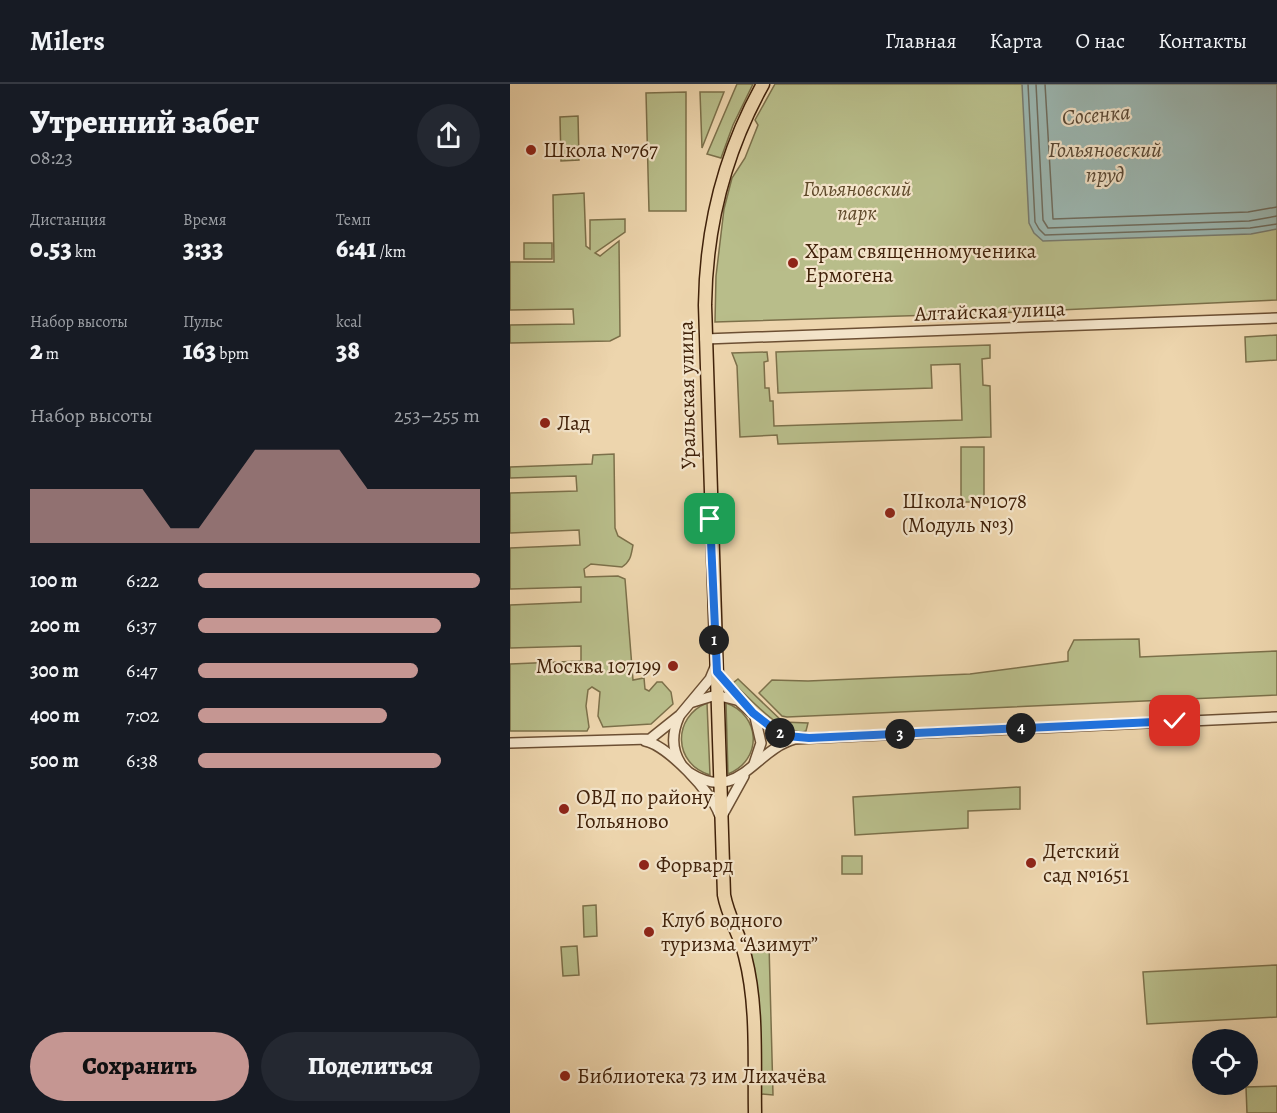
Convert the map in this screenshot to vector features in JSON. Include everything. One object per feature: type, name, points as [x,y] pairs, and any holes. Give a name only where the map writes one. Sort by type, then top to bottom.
[{"type":"main road","name":"Уральская улица","points":[[755,1113],[750,985],[741,943],[727,912],[724,895],[705,339],[706,258],[713,215],[736,139],[763,84]]},
{"type":"street","name":"Алтайская улица","points":[[705,339],[1277,318]]},
{"type":"street","points":[[715,665],[721,679],[751,710],[761,732],[761,742],[755,762],[746,772],[724,811],[722,825]]},
{"type":"street","points":[[644,741],[656,736],[682,712],[710,679],[715,665]]},
{"type":"street","points":[[809,738],[779,733],[738,700],[716,695],[704,697],[682,712],[673,737],[674,749],[687,771],[708,782],[720,783],[746,772],[787,741],[809,738],[1277,717]]},
{"type":"street","points":[[510,743],[644,741],[656,745],[687,771],[715,804],[722,825]]},
{"type":"green space","points":[[737,84],[753,84],[733,125],[721,158],[707,154]]},
{"type":"green space","name":"Гольяновcкий парк","points":[[775,84],[1277,84],[1277,300],[995,313],[715,322],[716,276],[724,209],[732,178],[745,158],[758,125],[755,120]]},
{"type":"green space","points":[[686,92],[686,211],[649,211],[646,93]]},
{"type":"green space","points":[[700,92],[724,92],[702,148]]},
{"type":"green space","points":[[578,116],[579,160],[561,161],[560,117]]},
{"type":"green space","points":[[584,193],[586,246],[590,249],[590,220],[625,219],[625,232],[595,253],[600,256],[619,241],[620,336],[610,341],[510,343],[510,325],[574,324],[573,309],[510,310],[510,262],[554,262],[553,195]]},
{"type":"green space","points":[[524,243],[552,243],[552,259],[524,259]]},
{"type":"green space","points":[[1277,335],[1277,360],[1246,362],[1245,337]]},
{"type":"green space","points":[[990,345],[990,358],[982,359],[983,385],[990,386],[991,437],[778,444],[777,435],[740,437],[737,366],[732,353],[767,352],[768,361],[764,362],[765,388],[769,388],[770,401],[773,401],[774,426],[962,420],[960,364],[931,365],[932,388],[778,393],[776,352]]},
{"type":"green space","points":[[961,447],[984,447],[984,502],[961,502]]},
{"type":"green space","points":[[614,454],[615,528],[618,536],[633,545],[631,555],[622,567],[591,564],[584,569],[585,577],[618,576],[625,579],[633,680],[644,678],[645,689],[649,691],[657,682],[662,682],[671,692],[673,704],[651,724],[603,727],[598,716],[600,692],[592,687],[588,690],[586,706],[589,727],[587,731],[510,731],[510,664],[581,661],[581,646],[510,648],[510,605],[581,602],[581,587],[510,589],[510,548],[580,545],[579,530],[510,533],[510,493],[577,491],[576,476],[510,478],[510,467],[592,464],[593,455]]},
{"type":"green space","points":[[1139,639],[1140,657],[1277,651],[1277,695],[787,717],[782,716],[759,693],[772,680],[808,681],[970,674],[1068,661],[1068,652],[1074,640]]},
{"type":"green space","points":[[738,679],[783,722],[808,723],[806,731],[797,732],[777,723],[733,683]]},
{"type":"green space","points":[[707,703],[710,775],[689,761],[682,740],[683,729],[688,719]]},
{"type":"green space","points":[[726,703],[738,709],[746,717],[753,738],[752,749],[747,759],[728,774]]},
{"type":"green space","points":[[1020,787],[1020,809],[968,811],[968,828],[855,835],[853,797]]},
{"type":"green space","points":[[842,856],[862,856],[862,874],[842,874]]},
{"type":"green space","points":[[596,905],[597,936],[584,937],[583,906]]},
{"type":"green space","points":[[769,944],[773,1095],[761,1094],[750,954],[757,945]]},
{"type":"green space","points":[[577,946],[579,975],[563,976],[561,947]]},
{"type":"green space","points":[[1277,965],[1277,1017],[1147,1024],[1143,972]]},
{"type":"green space","points":[[1277,1086],[1277,1113],[1247,1113],[1246,1095],[1258,1095],[1258,1087]]},
{"type":"water","name":"Гольяновский пруд","points":[[1022,84],[1277,84],[1277,229],[1251,234],[1043,241],[1034,233],[1029,223]]},
{"type":"place","name":"Школа №767","points":[[531,150]]},
{"type":"place","name":"Храм священномученика Ермогена","points":[[793,263]]},
{"type":"place","name":"Лад","points":[[545,423]]},
{"type":"place","name":"Школа №1078 (Модуль №3)","points":[[890,513]]},
{"type":"place","name":"Москва 107199","points":[[673,666]]},
{"type":"place","name":"ОВД по району Гольяново","points":[[564,809]]},
{"type":"place","name":"Детский сад №1651","points":[[1031,863]]},
{"type":"place","name":"Форвард","points":[[644,865]]},
{"type":"place","name":"Клуб водного туризма “Азимут”","points":[[649,932]]},
{"type":"place","name":"Библиотека 73 им Лихачёва","points":[[565,1076]]},
{"type":"route","points":[[710,519],[717,672],[753,713],[779,733],[809,738],[1175,721]]},
{"type":"water label","name":"Сосенка","points":[[1096,114]]}]
